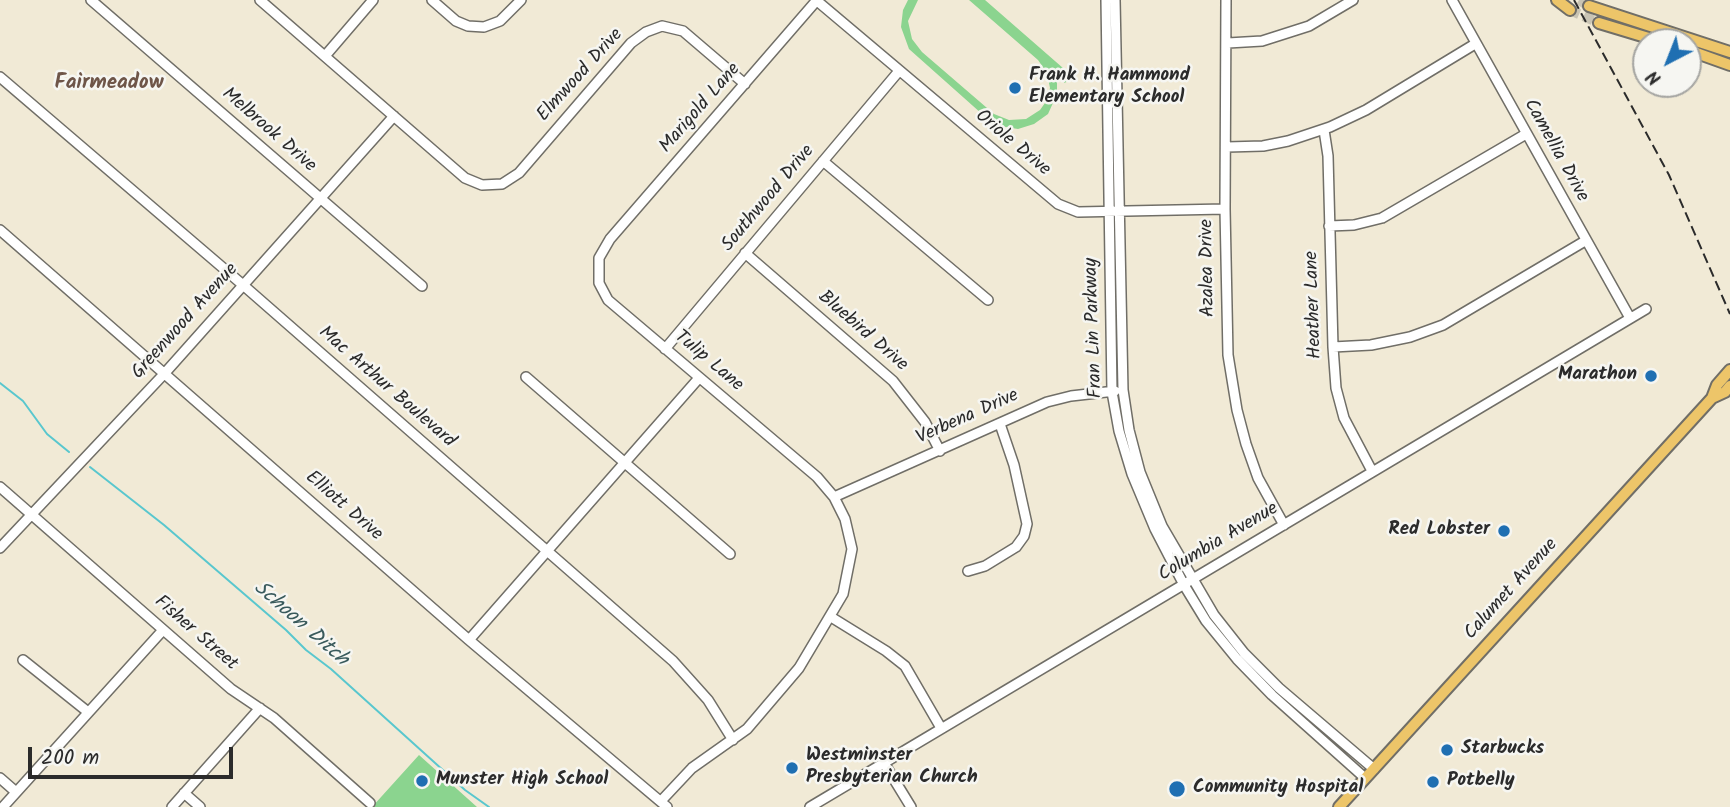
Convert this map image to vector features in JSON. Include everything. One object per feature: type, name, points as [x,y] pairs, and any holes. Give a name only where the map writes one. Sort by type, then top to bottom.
[{"type":"main road","points":[[1557,0],[1570,9]]},
{"type":"main road","points":[[1589,6],[1730,52]]},
{"type":"main road","points":[[1599,23],[1632,33]]},
{"type":"main road","points":[[1702,55],[1730,65]]},
{"type":"main road","name":"Calumet Avenue","points":[[1339,807],[1712,398],[1717,385],[1730,370]]},
{"type":"main road","name":"Calumet Avenue","points":[[1712,398],[1725,392],[1730,386]]},
{"type":"street","name":"Melbrook Drive","points":[[91,0],[422,286]]},
{"type":"street","points":[[260,0],[394,116]]},
{"type":"street","points":[[325,56],[373,0]]},
{"type":"street","points":[[432,0],[456,21],[468,26],[484,27],[500,21],[521,0]]},
{"type":"street","name":"Oriole Drive","points":[[817,0],[1058,204],[1078,212],[1225,209]]},
{"type":"street","name":"Marigold Lane","points":[[610,239],[817,0]]},
{"type":"street","name":"Fran Lin Parkway","points":[[1106,0],[1123,390],[1129,430],[1140,472],[1206,621],[1237,659],[1272,695],[1365,778]]},
{"type":"street","name":"Fran Lin Parkway","points":[[1115,0],[1112,392],[1119,431],[1132,474],[1156,529],[1188,582],[1244,653],[1279,688],[1374,769]]},
{"type":"street","name":"Azalea Drive","points":[[1226,0],[1228,43],[1225,209],[1228,355],[1237,410],[1258,478],[1284,525]]},
{"type":"street","points":[[1228,43],[1262,41],[1310,26],[1353,0]]},
{"type":"street","name":"Camellia Drive","points":[[1452,0],[1630,318]]},
{"type":"street","name":"Elmwood Drive","points":[[394,116],[465,178],[482,185],[502,184],[519,173],[631,43],[654,29],[662,26],[683,31],[745,84]]},
{"type":"street","points":[[1227,147],[1263,146],[1324,130],[1366,110],[1475,44]]},
{"type":"street","name":"Southwood Drive","points":[[665,349],[899,72]]},
{"type":"street","name":"Mac Arthur Boulevard","points":[[0,77],[243,285],[673,661],[708,700],[733,740]]},
{"type":"street","name":"Greenwood Avenue","points":[[0,548],[164,374],[394,116]]},
{"type":"street","name":"Heather Lane","points":[[1324,130],[1328,150],[1336,388],[1344,418],[1372,471]]},
{"type":"street","points":[[1329,226],[1367,223],[1391,214],[1526,134]]},
{"type":"street","points":[[823,161],[988,300]]},
{"type":"street","name":"Elliott Drive","points":[[0,230],[469,640],[664,804]]},
{"type":"street","name":"Tulip Lane","points":[[610,239],[599,258],[598,283],[608,300],[817,477],[834,497]]},
{"type":"street","points":[[1333,347],[1410,337],[1443,325],[1585,241]]},
{"type":"street","name":"Bluebird Drive","points":[[745,253],[893,381],[925,422],[940,451]]},
{"type":"street","name":"Columbia Avenue","points":[[810,807],[1646,309]]},
{"type":"street","points":[[526,377],[730,554]]},
{"type":"street","points":[[469,640],[699,378]]},
{"type":"street","name":"Verbena Drive","points":[[834,497],[1047,402],[1071,396],[1123,390]]},
{"type":"street","points":[[968,571],[985,566],[1016,547],[1024,536],[1027,524],[1014,465],[1000,424]]},
{"type":"street","name":"Fisher Street","points":[[0,488],[231,689],[274,718],[370,803]]},
{"type":"street","points":[[664,804],[692,768],[747,729],[782,691],[831,617],[843,594],[852,549],[845,519],[834,497]]},
{"type":"street","points":[[831,617],[886,650],[905,666],[941,728]]},
{"type":"street","points":[[3,807],[163,630]]},
{"type":"street","points":[[23,660],[88,712]]},
{"type":"street","points":[[172,807],[260,708]]},
{"type":"street","points":[[884,763],[911,807]]},
{"type":"street","points":[[0,778],[16,792]]},
{"type":"street","points":[[184,793],[200,807]]},
{"type":"green space","points":[[908,0],[918,0],[908,21],[912,39],[922,52],[994,114],[1009,120],[1026,119],[1040,110],[1045,103],[1050,88],[1047,73],[1038,60],[969,0],[985,0],[1071,75],[1065,83],[1057,77],[1057,94],[1048,114],[1034,124],[1018,129],[991,122],[909,49],[901,27],[903,10]]},
{"type":"green space","name":"Munster High School","points":[[419,755],[477,807],[372,807]]},
{"type":"waterway","name":"Schoon Ditch","points":[[0,383],[23,401],[47,434],[69,452]]},
{"type":"waterway","name":"Schoon Ditch","points":[[90,467],[164,525],[331,669],[465,790],[489,807]]},
{"type":"tunnel","points":[[1579,0],[1589,6]]},
{"type":"tunnel","points":[[1570,10],[1599,23]]},
{"type":"railway","points":[[1574,0],[1669,175],[1730,314]]},
{"type":"place","name":"Frank H. Hammond Elementary School","points":[[1015,88]]},
{"type":"place","name":"Marathon","points":[[1651,376]]},
{"type":"place","name":"Red Lobster","points":[[1504,531]]},
{"type":"place","name":"Starbucks","points":[[1447,750]]},
{"type":"place","name":"Westminster Presbyterian Church","points":[[792,768]]},
{"type":"place","name":"Munster High School","points":[[422,781]]},
{"type":"place","name":"Potbelly","points":[[1433,782]]},
{"type":"place","name":"Community Hospital","points":[[1177,789]]},
{"type":"district","name":"Fairmeadow","points":[[109,84]]}]
